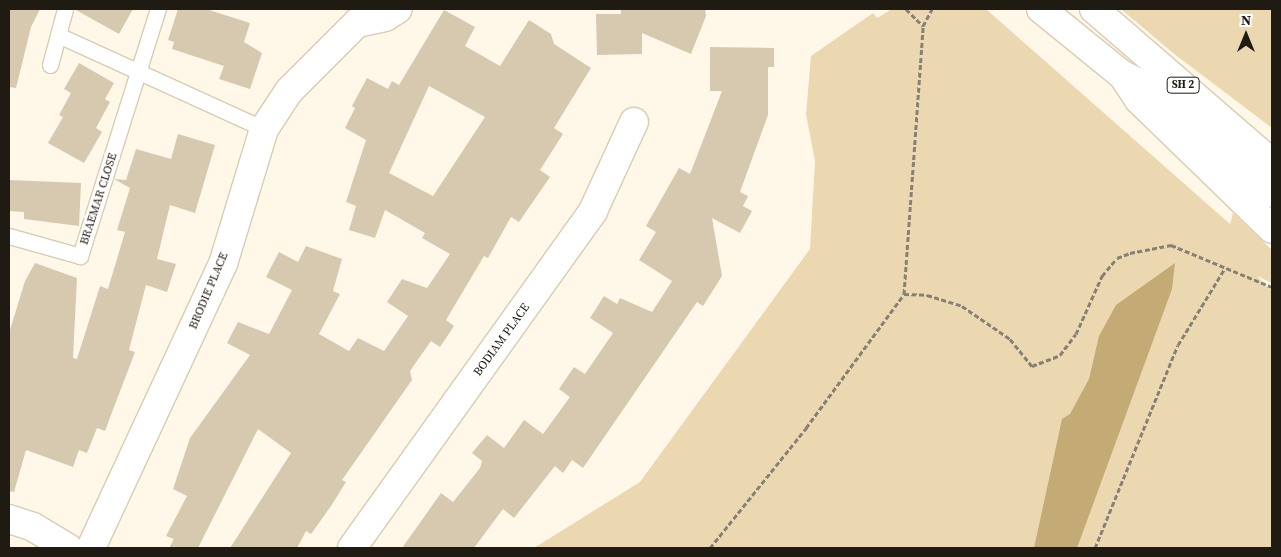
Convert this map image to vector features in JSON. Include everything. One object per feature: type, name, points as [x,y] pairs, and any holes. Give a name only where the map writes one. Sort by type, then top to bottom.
[{"type":"main road","name":"BRODIE PLACE","points":[[91,548],[223,264],[264,129],[289,91],[358,16],[385,17],[398,9]]},
{"type":"main road","name":"SH 2","points":[[1041,9],[1122,74],[1160,94],[1272,193]]},
{"type":"main road","name":"SH 2","points":[[1094,9],[1272,163]]},
{"type":"main road","points":[[1122,74],[1139,100],[1272,229]]},
{"type":"main road","name":"BODIAM PLACE","points":[[352,548],[593,211],[634,122]]},
{"type":"main road","points":[[9,519],[34,527],[68,548]]},
{"type":"lane","points":[[50,65],[64,9]]},
{"type":"lane","name":"BRAEMAR CLOSE","points":[[9,236],[80,256],[140,71],[158,9]]},
{"type":"lane","points":[[58,35],[264,129]]},
{"type":"path","points":[[906,9],[923,26]]},
{"type":"path","points":[[710,548],[806,428],[904,294],[923,26],[932,9]]},
{"type":"path","points":[[904,294],[927,295],[962,306],[1010,339],[1032,366],[1060,355],[1076,334],[1094,289],[1117,258],[1171,244],[1272,287]]},
{"type":"path","points":[[1095,548],[1178,345],[1225,268]]},
{"type":"shaded area","points":[[892,9],[986,9],[1230,224],[1233,213],[1272,250],[1272,283],[1257,276],[1272,291],[1272,548],[534,548],[640,482],[810,249],[815,161],[806,114],[811,56],[873,13],[877,18]]},
{"type":"shaded area","points":[[1121,9],[1272,9],[1272,128],[1173,53]]},
{"type":"shaded area","points":[[1175,263],[1172,289],[1077,548],[1034,548],[1062,419],[1070,414],[1089,379],[1099,336],[1116,305]]},
{"type":"building","points":[[9,9],[40,9],[31,27],[16,88],[9,87]]},
{"type":"building","points":[[74,9],[133,9],[119,34]]},
{"type":"building","points":[[178,9],[206,9],[250,23],[244,42],[262,53],[250,89],[219,79],[224,66],[172,49],[174,42],[168,40]]},
{"type":"building","points":[[621,9],[705,9],[706,16],[691,54],[642,33],[642,54],[597,55],[596,14],[621,14]]},
{"type":"building","points":[[444,10],[475,27],[465,46],[500,66],[529,20],[551,34],[554,44],[591,68],[554,128],[563,134],[540,170],[550,177],[519,222],[511,217],[488,258],[484,256],[446,320],[454,326],[440,347],[431,341],[410,371],[412,380],[342,480],[346,482],[311,534],[306,531],[297,548],[230,548],[291,453],[258,429],[198,548],[169,548],[174,539],[166,536],[187,496],[173,489],[190,438],[250,355],[227,343],[238,322],[269,334],[292,290],[266,277],[279,252],[298,262],[306,246],[342,259],[333,291],[340,294],[319,334],[349,351],[358,338],[384,351],[408,316],[387,302],[402,279],[427,288],[450,254],[422,238],[425,233],[385,210],[375,238],[349,230],[356,206],[346,202],[366,140],[345,128],[355,108],[352,106],[367,78],[388,89],[392,81],[399,85]],"holes":[[[429,86],[485,117],[433,196],[389,173]]]},
{"type":"building","points":[[710,47],[774,48],[774,67],[768,67],[768,115],[740,192],[748,196],[743,206],[752,211],[740,233],[712,218],[722,276],[703,306],[697,302],[583,468],[572,460],[563,473],[555,466],[514,518],[503,509],[474,548],[402,548],[441,493],[453,502],[480,468],[482,461],[472,453],[487,435],[504,448],[524,420],[543,434],[570,397],[559,389],[574,367],[585,374],[613,333],[590,318],[604,296],[617,304],[620,298],[652,312],[672,281],[639,260],[656,232],[646,226],[679,168],[690,174],[722,91],[710,91]]},
{"type":"building","points":[[79,63],[114,83],[105,99],[110,102],[96,128],[102,132],[84,163],[48,143],[63,117],[59,115],[71,93],[64,89]]},
{"type":"building","points":[[178,134],[215,145],[195,213],[170,205],[157,259],[176,264],[167,292],[146,285],[129,350],[135,352],[105,431],[97,428],[87,453],[79,450],[73,467],[26,450],[14,492],[9,491],[9,333],[25,281],[35,263],[77,278],[73,358],[77,359],[100,286],[108,289],[125,232],[117,230],[130,188],[114,179],[126,180],[136,149],[171,159]]},
{"type":"building","points":[[9,180],[81,183],[79,226],[24,219],[24,212],[9,211]]}]
